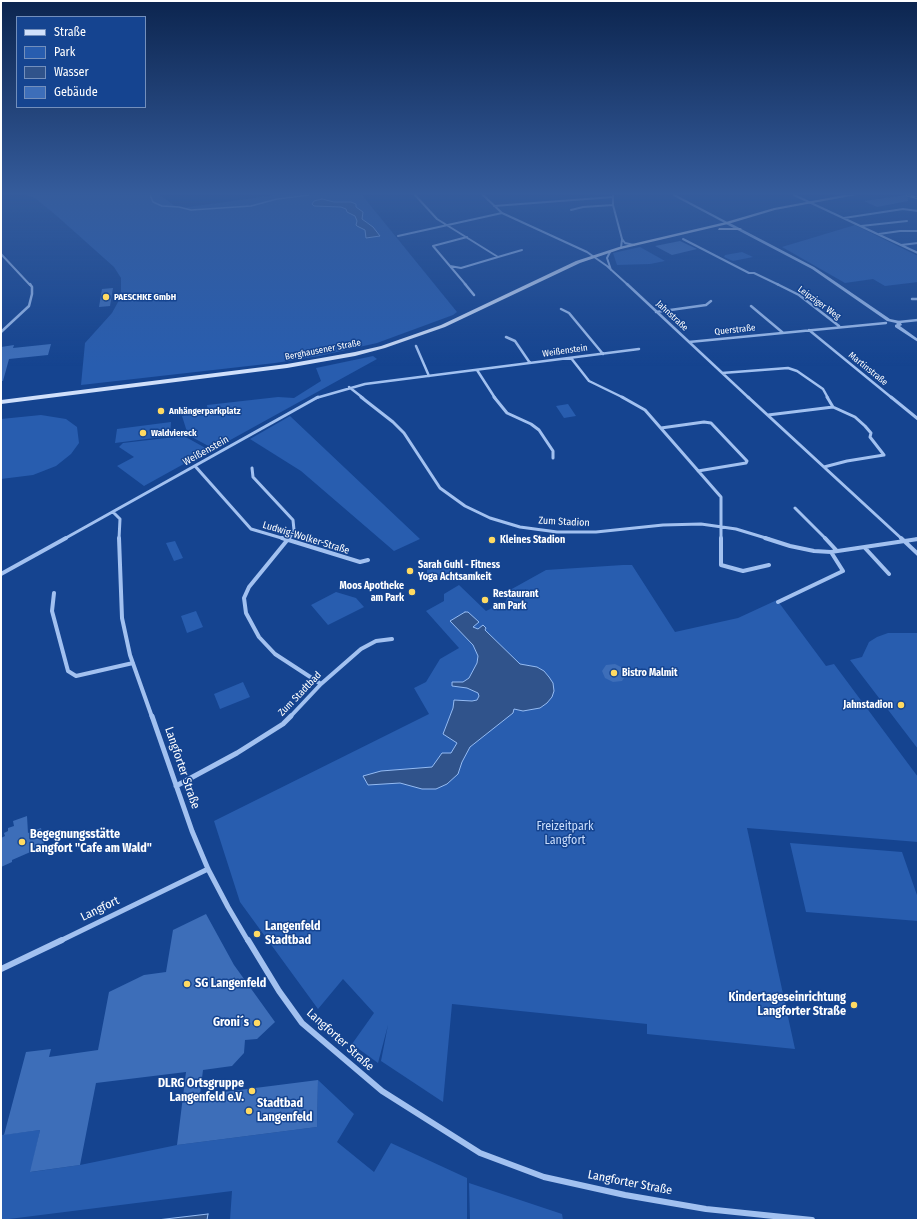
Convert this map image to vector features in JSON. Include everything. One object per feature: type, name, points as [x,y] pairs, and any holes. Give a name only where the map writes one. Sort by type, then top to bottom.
[{"type":"main road","name":"Berghausener Straße","points":[[1,402],[325,360],[383,346],[443,326],[547,276],[610,252]]},
{"type":"street","points":[[438,252],[474,295]]},
{"type":"street","points":[[491,252],[498,257]]},
{"type":"street","points":[[450,266],[461,268],[515,252]]},
{"type":"street","name":"Jahnstraße","points":[[587,252],[611,270],[918,554]]},
{"type":"street","points":[[610,252],[607,258],[611,270]]},
{"type":"street","name":"Leipziger Weg","points":[[708,252],[799,296],[839,327]]},
{"type":"street","points":[[783,252],[813,268],[887,321],[898,324],[918,341]]},
{"type":"street","points":[[1,254],[32,287],[32,294],[29,306],[1,332]]},
{"type":"street","points":[[912,299],[918,299]]},
{"type":"street","points":[[656,312],[706,305],[712,302]]},
{"type":"street","name":"Querstraße","points":[[751,306],[782,332]]},
{"type":"street","name":"Weißenstein","points":[[561,309],[569,313],[603,354]]},
{"type":"street","points":[[898,324],[918,320]]},
{"type":"street","name":"Querstraße","points":[[688,342],[887,321]]},
{"type":"street","name":"Martinstraße","points":[[809,330],[918,419]]},
{"type":"street","name":"Weißenstein","points":[[506,337],[515,341],[530,363]]},
{"type":"street","points":[[416,346],[429,376]]},
{"type":"street","name":"Weißenstein","points":[[1,574],[317,398],[349,387],[639,349]]},
{"type":"street","points":[[571,358],[589,381],[631,401],[644,410],[721,497],[721,565],[743,571],[769,565]]},
{"type":"street","points":[[722,374],[788,368],[797,371],[823,390],[833,407]]},
{"type":"street","points":[[477,370],[500,406],[539,430],[553,451],[553,458]]},
{"type":"street","name":"Zum Stadion","points":[[349,387],[393,422],[404,433],[440,488],[465,506],[490,518],[520,527],[557,532],[596,532],[684,524],[722,526],[790,546],[814,551],[831,552],[918,539]]},
{"type":"street","points":[[768,415],[833,407],[855,417],[865,426],[871,433],[870,437],[884,454],[824,467]]},
{"type":"street","points":[[661,428],[704,422],[711,423],[747,461],[746,463],[698,471]]},
{"type":"street","name":"Ludwig-Wolker-Straße","points":[[195,466],[251,529],[360,562],[368,560]]},
{"type":"street","points":[[252,468],[252,477],[293,520],[294,530],[288,541],[249,587],[244,598],[246,613],[259,638],[274,654],[321,684]]},
{"type":"street","points":[[795,508],[837,552]]},
{"type":"street","name":"Langforter Straße","points":[[113,512],[120,519],[119,555],[122,618],[132,663],[192,831],[208,869],[254,951],[279,991],[302,1023],[382,1092],[480,1153],[544,1176],[625,1195],[706,1209],[812,1220]]},
{"type":"street","points":[[865,548],[889,574]]},
{"type":"street","points":[[778,602],[843,571],[831,552]]},
{"type":"street","points":[[54,593],[52,611],[68,671],[76,676],[132,663]]},
{"type":"street","name":"Zum Stadtbad","points":[[176,786],[236,753],[283,724],[321,684],[361,649],[376,641],[392,638]]},
{"type":"street","name":"Langfort","points":[[1,969],[208,869]]},
{"type":"green space","points":[[97,252],[408,252],[457,312],[453,315],[377,343],[319,356],[275,363],[81,385],[85,343],[112,313],[121,292],[121,278],[114,267]]},
{"type":"green space","points":[[649,252],[665,261],[650,264],[617,265],[613,253]]},
{"type":"green space","points":[[742,252],[753,257],[733,261],[724,257],[725,255]]},
{"type":"green space","points":[[791,252],[910,252],[918,256],[918,282],[885,286],[873,279],[845,283]]},
{"type":"green space","points":[[373,356],[377,359],[214,449],[188,435],[182,416],[208,412],[207,405],[278,397],[294,398],[321,381],[316,368]]},
{"type":"green space","points":[[568,404],[576,416],[564,418],[556,406]]},
{"type":"green space","points":[[41,415],[66,419],[77,427],[79,443],[71,454],[56,466],[33,475],[1,479],[1,419]]},
{"type":"green space","points":[[290,416],[420,539],[394,551],[301,471],[250,439]]},
{"type":"green space","name":"Waldviereck","points":[[171,422],[170,436],[115,443],[117,429]]},
{"type":"green space","points":[[184,436],[209,450],[144,486],[117,466],[134,457],[119,447],[123,443]]},
{"type":"green space","points":[[175,541],[183,558],[174,561],[166,543]]},
{"type":"green space","points":[[438,562],[448,563],[452,567],[453,569],[448,574],[449,576],[442,578],[427,573],[428,564]]},
{"type":"green space","name":"Freizeitpark Langfort","points":[[632,565],[675,632],[738,618],[777,600],[826,666],[834,664],[918,777],[918,842],[747,828],[795,1049],[647,1034],[647,1024],[452,1004],[443,1102],[381,1061],[388,1025],[378,1063],[352,1044],[374,1013],[343,979],[318,1009],[240,902],[214,821],[429,714],[414,688],[426,682],[440,659],[459,648],[426,611],[444,601],[444,594],[459,585],[486,611],[506,601],[510,590],[546,570]]},
{"type":"green space","points":[[336,592],[356,598],[364,607],[328,625],[311,605]]},
{"type":"green space","points":[[196,611],[203,627],[187,633],[181,616]]},
{"type":"green space","name":"Jahnstadion","points":[[888,633],[918,633],[918,749],[850,660],[862,657],[869,642]]},
{"type":"green space","points":[[243,682],[250,697],[220,709],[214,694]]},
{"type":"green space","points":[[790,843],[902,852],[918,898],[918,921],[806,912]]},
{"type":"green space","points":[[318,1080],[354,1114],[337,1142],[374,1172],[391,1143],[467,1178],[467,1220],[230,1220],[232,1191],[1,1220],[1,1135],[40,1130],[31,1172],[80,1165],[177,1145],[317,1127]]},
{"type":"green space","points":[[469,1183],[562,1214],[563,1220],[470,1220]]},
{"type":"water","points":[[465,612],[468,612],[479,622],[473,627],[478,629],[483,625],[486,628],[485,630],[520,664],[537,667],[544,671],[553,683],[554,691],[552,697],[540,708],[523,711],[514,709],[513,713],[470,747],[462,762],[458,774],[447,784],[436,789],[422,789],[400,783],[368,785],[363,776],[381,771],[432,767],[442,753],[451,753],[457,743],[443,734],[453,708],[454,700],[472,701],[477,700],[479,696],[478,693],[467,688],[452,686],[452,682],[463,682],[469,678],[477,663],[478,656],[473,645],[450,621]]},
{"type":"water","points":[[208,1214],[207,1220],[157,1220]]},
{"type":"building","points":[[666,252],[685,252],[672,255]]},
{"type":"building","name":"PAESCHKE GmbH","points":[[113,288],[110,306],[99,307],[102,289]]},
{"type":"building","points":[[51,344],[48,355],[9,359],[3,381],[1,381],[1,347],[14,345],[13,348]]},
{"type":"building","name":"Bistro Malmit","points":[[615,664],[623,668],[626,675],[622,681],[613,682],[605,678],[602,671],[606,665]]},
{"type":"building","name":"Begegnungsstätte Langfort \"Cafe am Wald\"","points":[[27,816],[28,833],[41,828],[44,844],[1,867],[1,838],[5,836],[4,833],[8,831],[8,828],[14,826],[13,821]]},
{"type":"building","points":[[206,914],[234,965],[275,1022],[257,1039],[245,1040],[244,1053],[232,1066],[203,1070],[200,1095],[318,1080],[317,1127],[177,1145],[186,1072],[96,1083],[80,1165],[30,1172],[40,1130],[4,1135],[26,1052],[51,1049],[49,1057],[98,1050],[109,992],[144,975],[166,972],[173,930]]},
{"type":"place","name":"PAESCHKE GmbH","points":[[106,297]]},
{"type":"place","name":"Anhängerparkplatz","points":[[161,411]]},
{"type":"place","name":"Waldviereck","points":[[143,433]]},
{"type":"place","name":"Kleines Stadion","points":[[492,540]]},
{"type":"place","name":"Sarah Guhl - Fitness Yoga Achtsamkeit","points":[[410,571]]},
{"type":"place","name":"Moos Apotheke am Park","points":[[412,592]]},
{"type":"place","name":"Restaurant am Park","points":[[485,600]]},
{"type":"place","name":"Bistro Malmit","points":[[614,673]]},
{"type":"place","name":"Jahnstadion","points":[[901,705]]},
{"type":"place","name":"Begegnungsstätte Langfort \"Cafe am Wald\"","points":[[22,842]]},
{"type":"place","name":"Langenfeld Stadtbad","points":[[257,934]]},
{"type":"place","name":"SG Langenfeld","points":[[187,984]]},
{"type":"place","name":"Kindertageseinrichtung Langforter Straße","points":[[854,1005]]},
{"type":"place","name":"Groni´s","points":[[257,1023]]},
{"type":"place","name":"DLRG Ortsgruppe Langenfeld e.V.","points":[[252,1091]]},
{"type":"place","name":"Stadtbad Langenfeld","points":[[249,1111]]}]
